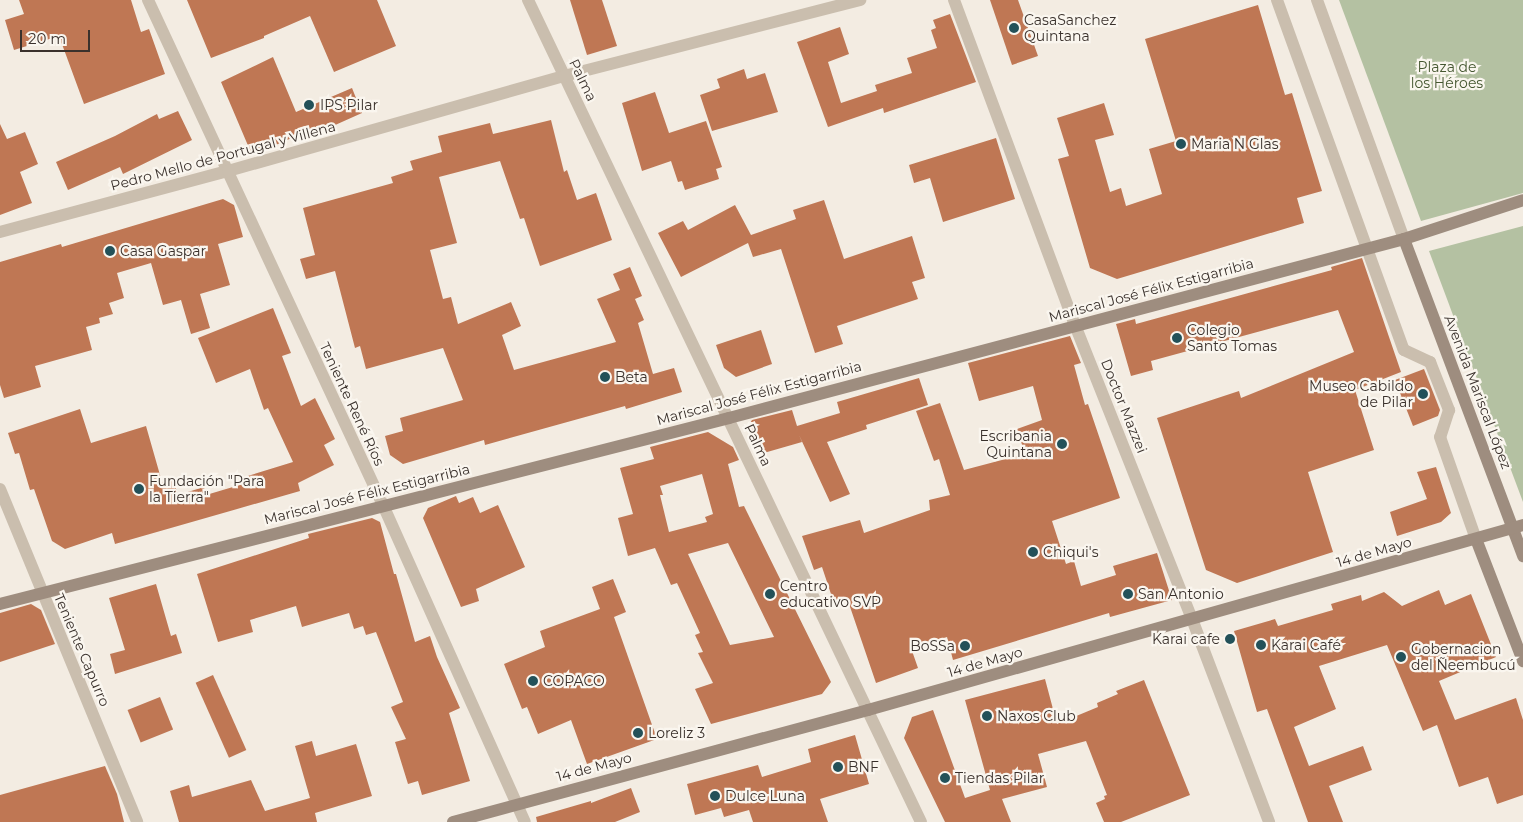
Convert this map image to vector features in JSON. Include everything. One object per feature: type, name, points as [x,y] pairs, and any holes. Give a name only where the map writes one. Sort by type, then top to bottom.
[{"type":"main road","name":"Mariscal José Félix Estigarribia","points":[[0,604],[729,418],[1404,239],[1523,200]]},
{"type":"main road","name":"Avenida Mariscal López","points":[[1404,239],[1518,527],[1523,556]]},
{"type":"main road","name":"14 de Mayo","points":[[453,822],[868,710],[1518,527]]},
{"type":"main road","points":[[1476,539],[1523,661]]},
{"type":"street","name":"Teniente René Ríos","points":[[148,0],[383,505],[525,822]]},
{"type":"street","name":"Palma","points":[[528,0],[921,822]]},
{"type":"street","name":"Pedro Mello de Portugal y Villena","points":[[0,232],[228,171],[564,76],[860,0]]},
{"type":"street","name":"Doctor Mazzei","points":[[954,0],[1075,325],[1192,620],[1269,822]]},
{"type":"street","points":[[1277,0],[1404,350],[1430,362],[1449,410],[1440,437],[1476,539]]},
{"type":"street","points":[[1317,0],[1404,239]]},
{"type":"street","name":"Teniente Capurro","points":[[0,489],[137,822]]},
{"type":"green space","name":"Plaza de los Héroes","points":[[1339,0],[1523,0],[1523,193],[1421,221]]},
{"type":"green space","points":[[1523,226],[1523,502],[1429,251]]},
{"type":"building","points":[[19,0],[131,0],[141,32],[149,29],[165,74],[84,104],[59,36],[14,50],[5,20],[24,14]]},
{"type":"building","points":[[187,0],[377,0],[396,46],[334,72],[310,16],[264,36],[264,38],[211,58]]},
{"type":"building","points":[[570,0],[602,0],[617,46],[587,55]]},
{"type":"building","name":"CasaSanchez Quintana","points":[[990,0],[1018,0],[1038,56],[1012,65]]},
{"type":"building","name":"Maria N Glas","points":[[1258,5],[1285,95],[1292,93],[1322,191],[1297,198],[1304,223],[1117,279],[1090,268],[1058,159],[1069,156],[1057,118],[1104,103],[1114,135],[1095,140],[1110,192],[1121,188],[1126,206],[1162,194],[1149,149],[1176,141],[1145,39]]},
{"type":"building","points":[[950,14],[976,82],[884,113],[883,108],[828,127],[797,42],[840,27],[849,54],[828,62],[841,103],[877,91],[875,85],[912,73],[907,58],[937,48],[931,30],[936,28],[933,20]]},
{"type":"building","points":[[273,57],[296,112],[352,88],[362,113],[324,130],[322,125],[252,155],[221,82]]},
{"type":"building","points":[[744,69],[747,79],[765,73],[778,112],[712,131],[700,95],[720,88],[717,79]]},
{"type":"building","points":[[655,92],[669,133],[706,121],[722,167],[716,169],[719,179],[685,190],[682,181],[678,182],[671,161],[642,171],[622,103]]},
{"type":"building","points":[[178,111],[192,140],[123,174],[120,167],[68,190],[56,162],[115,136],[157,114],[159,119]]},
{"type":"building","points":[[551,120],[564,172],[567,170],[577,200],[596,193],[612,240],[540,266],[524,218],[520,219],[500,161],[439,177],[457,243],[430,250],[443,299],[451,297],[458,324],[511,302],[521,326],[502,335],[514,370],[616,342],[597,299],[620,290],[613,274],[630,267],[642,296],[635,299],[644,320],[638,323],[653,374],[674,368],[682,392],[626,409],[625,406],[485,445],[484,440],[403,464],[390,455],[385,436],[403,431],[400,418],[463,400],[443,348],[366,369],[360,346],[355,348],[335,271],[306,279],[300,259],[315,255],[303,208],[393,183],[391,177],[413,170],[410,161],[442,152],[438,136],[490,123],[493,134]]},
{"type":"building","points":[[0,124],[7,139],[25,132],[38,164],[20,172],[32,203],[0,215]]},
{"type":"building","points":[[996,138],[1015,199],[943,222],[930,178],[914,183],[909,165]]},
{"type":"building","points":[[223,199],[234,205],[243,237],[218,244],[230,285],[200,294],[210,328],[191,334],[181,300],[163,305],[151,263],[117,273],[124,298],[109,303],[113,314],[99,318],[100,323],[86,327],[92,350],[35,366],[41,387],[4,398],[0,385],[0,262],[61,244],[62,247]]},
{"type":"building","points":[[824,200],[844,259],[912,236],[925,278],[912,282],[918,299],[837,326],[843,344],[815,353],[781,249],[753,257],[748,243],[681,277],[658,233],[683,221],[688,230],[735,205],[751,235],[796,219],[793,210]]},
{"type":"building","points":[[1362,258],[1401,372],[1355,390],[1374,450],[1308,472],[1333,552],[1237,583],[1206,570],[1157,418],[1239,391],[1241,398],[1354,352],[1338,310],[1151,361],[1153,370],[1131,376],[1116,324],[1135,319],[1136,324],[1332,270],[1331,267]]},
{"type":"building","points":[[273,308],[291,353],[282,356],[301,406],[315,398],[335,439],[324,445],[334,465],[298,483],[300,491],[115,544],[112,533],[65,549],[52,541],[34,489],[30,490],[19,453],[15,454],[8,433],[80,409],[91,443],[146,426],[162,482],[173,479],[178,495],[204,487],[206,495],[243,484],[241,478],[293,462],[268,408],[264,410],[250,369],[216,383],[198,338]]},
{"type":"building","points":[[761,330],[772,364],[736,377],[724,368],[716,345]]},
{"type":"building","points":[[1070,336],[1081,363],[1074,365],[1085,405],[1088,404],[1120,498],[1052,521],[1066,564],[1074,561],[1081,586],[1116,575],[1113,566],[1157,553],[1172,600],[1110,617],[1109,613],[953,660],[947,637],[911,648],[918,668],[876,683],[847,598],[834,603],[822,567],[814,570],[802,536],[860,520],[864,533],[930,510],[929,500],[950,495],[939,459],[934,461],[916,411],[940,403],[964,470],[1025,454],[1017,429],[1042,420],[1033,386],[979,401],[968,363]]},
{"type":"building","name":"Museo Cabildo de Pilar","points":[[1424,369],[1440,410],[1438,416],[1413,426],[1395,380]]},
{"type":"building","points":[[919,378],[928,405],[866,425],[867,429],[827,442],[850,494],[830,502],[799,435],[802,442],[760,454],[750,423],[752,420],[792,410],[797,426],[840,413],[837,402]]},
{"type":"building","points":[[708,432],[733,447],[739,460],[728,464],[739,507],[744,506],[831,682],[822,694],[711,724],[695,689],[713,683],[698,653],[703,652],[695,635],[700,633],[677,583],[671,585],[655,548],[628,556],[618,518],[633,514],[620,468],[654,459],[650,447]],"holes":[[[702,474],[713,514],[705,517],[707,522],[669,532],[660,495],[663,495],[660,486]],[[728,543],[774,637],[730,645],[688,554]]]},
{"type":"building","points":[[1436,467],[1451,513],[1441,522],[1397,536],[1390,512],[1427,499],[1417,472]]},
{"type":"building","points":[[456,496],[459,503],[473,497],[480,513],[498,505],[525,567],[476,589],[479,601],[461,607],[423,518],[428,508]]},
{"type":"building","points":[[372,518],[380,522],[415,642],[430,636],[437,657],[460,708],[449,713],[470,781],[422,795],[418,781],[408,784],[395,742],[406,739],[391,707],[403,702],[376,632],[366,635],[363,626],[354,629],[349,613],[302,627],[296,606],[250,620],[253,632],[218,642],[197,574],[309,538],[308,534]]},
{"type":"building","points":[[613,579],[626,612],[614,617],[657,739],[587,764],[571,720],[538,734],[527,707],[522,709],[504,664],[545,647],[540,631],[600,609],[592,587]]},
{"type":"building","points":[[156,584],[171,636],[176,634],[182,653],[115,674],[110,654],[125,650],[109,598]]},
{"type":"building","points":[[1439,590],[1445,605],[1471,594],[1496,657],[1439,681],[1455,720],[1516,698],[1523,720],[1523,795],[1497,804],[1488,777],[1459,787],[1437,725],[1423,731],[1387,645],[1319,666],[1336,709],[1294,727],[1309,766],[1363,746],[1372,770],[1329,786],[1343,822],[1308,822],[1267,709],[1257,712],[1234,631],[1275,619],[1278,626],[1333,610],[1331,604],[1361,595],[1362,601],[1384,592],[1402,606]]},
{"type":"building","points":[[31,604],[41,610],[55,644],[0,662],[0,613]]},
{"type":"building","points":[[213,675],[246,750],[229,758],[196,683]]},
{"type":"building","points":[[1045,679],[1057,724],[1098,707],[1097,703],[1118,694],[1116,691],[1144,680],[1190,795],[1121,822],[1104,822],[1096,803],[1105,799],[1104,796],[1107,795],[1086,741],[1038,754],[1047,787],[1002,799],[1011,822],[945,822],[904,738],[912,717],[933,710],[965,798],[990,790],[965,700]]},
{"type":"building","points":[[160,697],[173,729],[141,743],[128,710]]},
{"type":"building","points":[[855,735],[869,784],[820,799],[828,822],[753,822],[749,810],[724,817],[721,808],[695,815],[687,784],[758,765],[762,777],[811,762],[808,749]]},
{"type":"building","points":[[312,741],[316,756],[356,744],[372,796],[315,813],[317,822],[179,822],[170,791],[189,785],[192,797],[251,780],[265,811],[310,798],[295,746]]},
{"type":"building","points":[[105,766],[117,794],[124,822],[0,822],[0,795]]},
{"type":"building","points":[[631,788],[640,812],[615,822],[537,822],[536,817],[591,801],[591,803]]},
{"type":"place","name":"CasaSanchez Quintana","points":[[1014,28]]},
{"type":"place","name":"IPS Pilar","points":[[309,105]]},
{"type":"place","name":"Maria N Glas","points":[[1181,144]]},
{"type":"place","name":"Casa Gaspar","points":[[110,251]]},
{"type":"place","name":"Colegio Santo Tomas","points":[[1177,338]]},
{"type":"place","name":"Beta","points":[[605,377]]},
{"type":"place","name":"Museo Cabildo de Pilar","points":[[1423,394]]},
{"type":"place","name":"Escribania Quintana","points":[[1062,444]]},
{"type":"place","name":"Fundación \"Para la Tierra\"","points":[[139,489]]},
{"type":"place","name":"Chiqui's","points":[[1033,552]]},
{"type":"place","name":"Centro educativo SVP","points":[[770,594]]},
{"type":"place","name":"San Antonio","points":[[1128,594]]},
{"type":"place","name":"Karai cafe","points":[[1230,639]]},
{"type":"place","name":"Karai Café","points":[[1261,645]]},
{"type":"place","name":"BoSSa","points":[[965,646]]},
{"type":"place","name":"Gobernacion del Ñeembucú","points":[[1401,657]]},
{"type":"place","name":"COPACO","points":[[533,681]]},
{"type":"place","name":"Naxos Club","points":[[987,716]]},
{"type":"place","name":"Loreliz 3","points":[[638,733]]},
{"type":"place","name":"BNF","points":[[838,767]]},
{"type":"place","name":"Tiendas Pilar","points":[[945,778]]},
{"type":"place","name":"Dulce Luna","points":[[715,796]]}]
